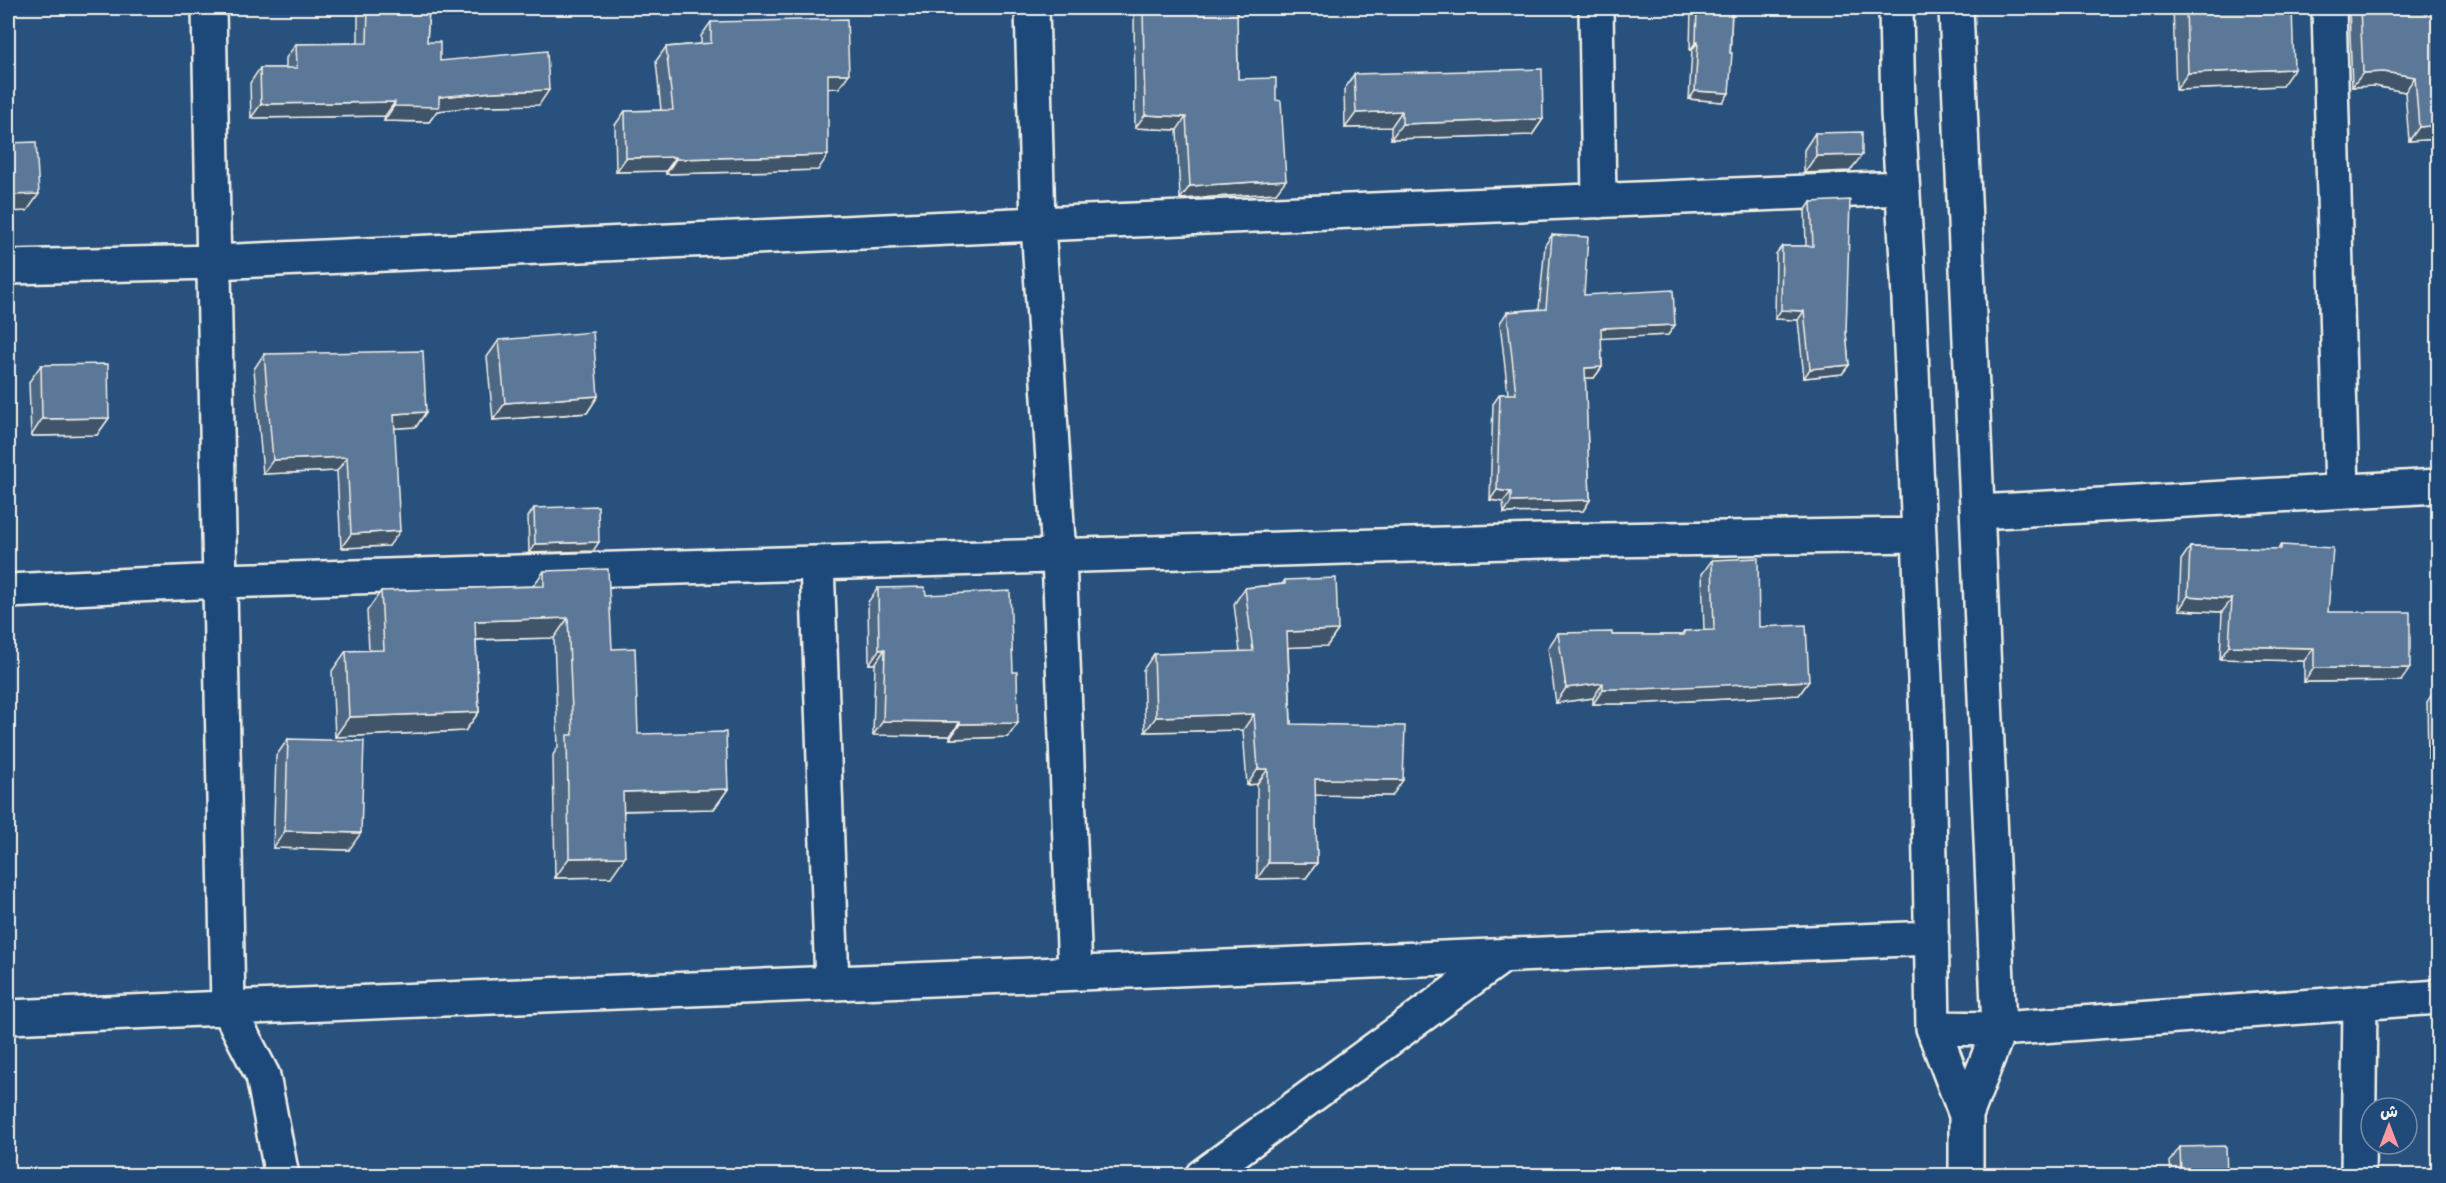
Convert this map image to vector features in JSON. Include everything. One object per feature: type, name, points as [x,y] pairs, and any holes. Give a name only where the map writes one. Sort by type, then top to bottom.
[{"type":"street","points":[[209,8],[228,1008],[263,1076],[282,1176]]},
{"type":"street","points":[[1032,8],[1038,224],[1059,556],[1075,973]]},
{"type":"street","points":[[1596,8],[1599,201]]},
{"type":"street","points":[[1896,8],[1928,750],[1933,1028],[1966,1115],[1966,1176]]},
{"type":"street","points":[[1956,8],[1999,1029],[1966,1115]]},
{"type":"street","points":[[2329,8],[2342,491]]},
{"type":"street","points":[[8,267],[214,262],[1038,224],[1902,188]]},
{"type":"street","points":[[1978,512],[2439,486]]},
{"type":"street","points":[[8,591],[220,581],[1556,541],[1919,535]]},
{"type":"street","points":[[817,563],[832,983]]},
{"type":"street","points":[[8,1017],[1932,938]]},
{"type":"street","points":[[1202,1176],[1504,955]]},
{"type":"street","points":[[1933,1028],[1999,1029],[2439,997]]},
{"type":"street","points":[[2358,1176],[2360,1002]]},
{"type":"building","points":[[368,8],[429,8],[427,42],[440,42],[440,61],[547,51],[549,90],[439,97],[439,107],[394,106],[395,102],[261,104],[260,68],[297,68],[296,44],[367,43]]},
{"type":"building","points":[[1143,8],[1237,8],[1238,79],[1276,78],[1276,100],[1281,101],[1286,180],[1190,186],[1186,117],[1145,115]]},
{"type":"building","points":[[1697,8],[1732,8],[1729,93],[1695,91],[1698,42],[1696,42]]},
{"type":"building","points":[[2186,8],[2292,8],[2294,69],[2188,73]]},
{"type":"building","points":[[2360,8],[2439,8],[2439,125],[2419,127],[2415,77],[2384,72],[2363,73]]},
{"type":"building","points":[[847,19],[849,74],[828,74],[828,155],[626,158],[625,111],[673,110],[666,47],[711,43],[711,22]]},
{"type":"building","points":[[1542,69],[1543,119],[1402,124],[1402,111],[1356,113],[1354,74]]},
{"type":"building","points":[[1862,132],[1862,155],[1816,156],[1815,133]]},
{"type":"building","points":[[36,142],[39,194],[8,195],[8,143]]},
{"type":"building","points":[[1850,200],[1846,333],[1849,365],[1810,369],[1804,311],[1781,310],[1782,246],[1813,246],[1811,202]]},
{"type":"building","points":[[1552,235],[1588,237],[1584,295],[1673,290],[1675,325],[1601,328],[1602,367],[1585,368],[1590,500],[1511,502],[1511,492],[1497,490],[1500,394],[1516,394],[1507,312],[1546,309]]},
{"type":"building","points":[[593,332],[598,396],[505,403],[499,340]]},
{"type":"building","points":[[423,351],[426,412],[394,414],[400,531],[351,534],[347,457],[273,460],[264,354]]},
{"type":"building","points":[[108,364],[109,418],[42,419],[41,365]]},
{"type":"building","points":[[598,506],[599,542],[535,544],[534,508]]},
{"type":"building","points":[[2281,545],[2333,548],[2328,612],[2410,612],[2410,668],[2314,668],[2314,648],[2229,646],[2232,599],[2188,596],[2190,547],[2281,549]]},
{"type":"building","points":[[1758,558],[1759,627],[1806,625],[1809,681],[1641,689],[1603,689],[1603,683],[1566,688],[1558,633],[1612,632],[1612,635],[1684,635],[1684,631],[1714,630],[1712,560]]},
{"type":"building","points":[[608,569],[612,649],[635,648],[638,734],[726,732],[728,789],[623,792],[625,857],[569,858],[567,735],[573,735],[568,618],[475,621],[479,712],[349,717],[346,651],[384,650],[381,591],[544,586],[544,571]]},
{"type":"building","points":[[1336,578],[1338,630],[1287,632],[1291,724],[1405,726],[1403,780],[1315,779],[1317,863],[1268,863],[1268,769],[1258,769],[1254,714],[1156,717],[1154,654],[1253,651],[1245,588],[1285,584],[1285,580]]},
{"type":"building","points":[[925,587],[926,595],[1010,591],[1013,672],[1017,672],[1018,723],[960,724],[960,722],[883,721],[885,649],[879,650],[878,588]]},
{"type":"building","points":[[288,739],[364,741],[361,833],[285,831]]},
{"type":"building","points":[[2226,1146],[2227,1176],[2181,1176],[2180,1147]]}]
